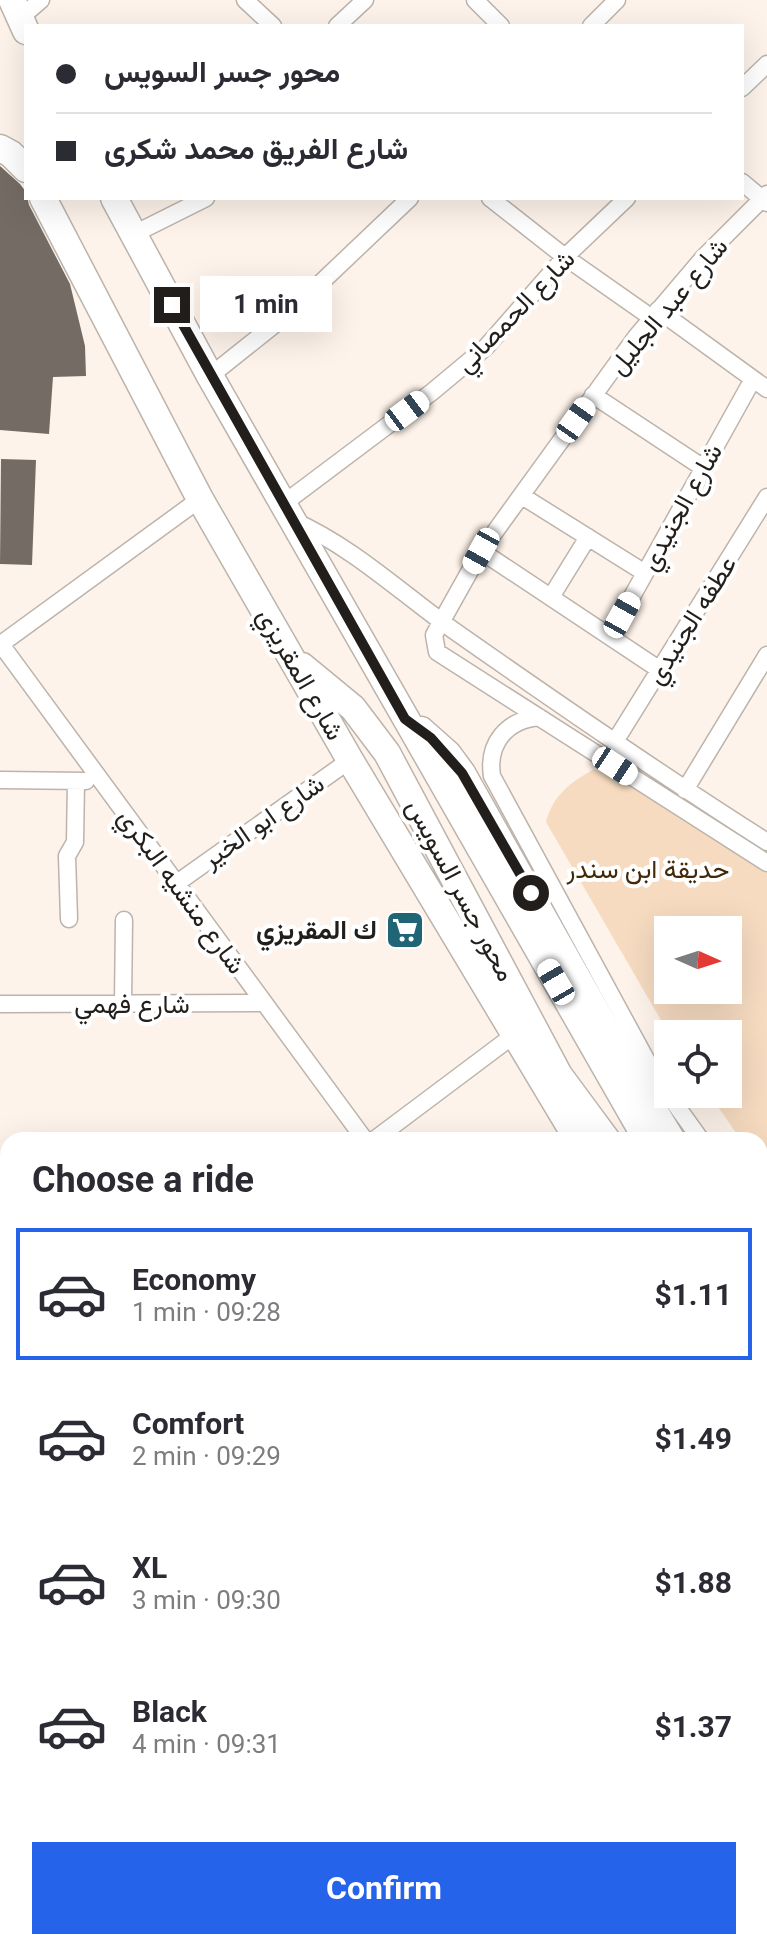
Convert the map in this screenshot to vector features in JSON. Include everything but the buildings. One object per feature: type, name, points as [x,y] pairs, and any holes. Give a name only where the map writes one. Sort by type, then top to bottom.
[{"type":"main road","points":[[0,148],[24,167]]},
{"type":"main road","name":"شارع المقريزي","points":[[44,200],[200,499],[350,760],[573,1132]]},
{"type":"main road","points":[[115,200],[210,376],[642,1132]]},
{"type":"main road","name":"محور جسر السويس","points":[[292,659],[353,708],[387,753],[559,1075],[601,1132]]},
{"type":"main road","points":[[405,719],[431,738],[462,773],[667,1132]]},
{"type":"street","points":[[19,17],[41,0]]},
{"type":"street","points":[[245,0],[271,24]]},
{"type":"street","points":[[339,24],[365,0]]},
{"type":"street","points":[[475,0],[499,24]]},
{"type":"street","points":[[593,24],[617,0]]},
{"type":"street","points":[[744,86],[767,64]]},
{"type":"street","points":[[744,183],[765,199]]},
{"type":"street","name":"شارع عبد الجليل","points":[[442,622],[481,551],[593,395],[703,258],[765,199]]},
{"type":"street","points":[[134,234],[202,200]]},
{"type":"street","points":[[210,376],[289,313],[408,200]]},
{"type":"street","points":[[493,200],[565,257],[760,384]]},
{"type":"street","name":"شارع الحمصاني","points":[[287,512],[486,347],[565,257],[625,200]]},
{"type":"street","name":"شارع الجنيدي","points":[[610,636],[702,467],[760,384]]},
{"type":"street","points":[[593,395],[702,467]]},
{"type":"street","points":[[522,496],[645,573]]},
{"type":"street","name":"عطفه الجنيدي","points":[[614,743],[767,497]]},
{"type":"street","points":[[1,643],[200,499]]},
{"type":"street","points":[[287,512],[345,548],[442,622],[614,743],[767,842]]},
{"type":"street","points":[[551,597],[588,537]]},
{"type":"street","points":[[481,551],[660,670]]},
{"type":"street","points":[[442,622],[434,635],[437,652],[767,863]]},
{"type":"street","name":"شارع منشيه البكري","points":[[1,643],[359,1132]]},
{"type":"street","points":[[685,790],[767,655]]},
{"type":"street","points":[[539,717],[519,721],[503,732],[493,748],[492,776],[654,1073]]},
{"type":"street","name":"شارع ابو الخير","points":[[177,883],[350,760]]},
{"type":"street","points":[[0,780],[102,781]]},
{"type":"street","points":[[69,919],[67,856],[75,842],[76,781]]},
{"type":"street","points":[[123,1004],[124,920]]},
{"type":"street","name":"شارع فهمي","points":[[0,1004],[264,1003]]},
{"type":"street","points":[[385,1132],[514,1035]]},
{"type":"street","points":[[678,1108],[695,1132]]},
{"type":"green space","name":"حديقة ابن سندر","points":[[594,769],[649,796],[767,868],[767,1132],[735,1132],[719,1108],[742,1108],[742,1020],[661,1020],[546,822],[558,797]]},
{"type":"place","name":"ك المقريزي","points":[[405,930]]},
{"type":"route","points":[[172,305],[405,719],[448,754],[462,773],[531,893]]}]
